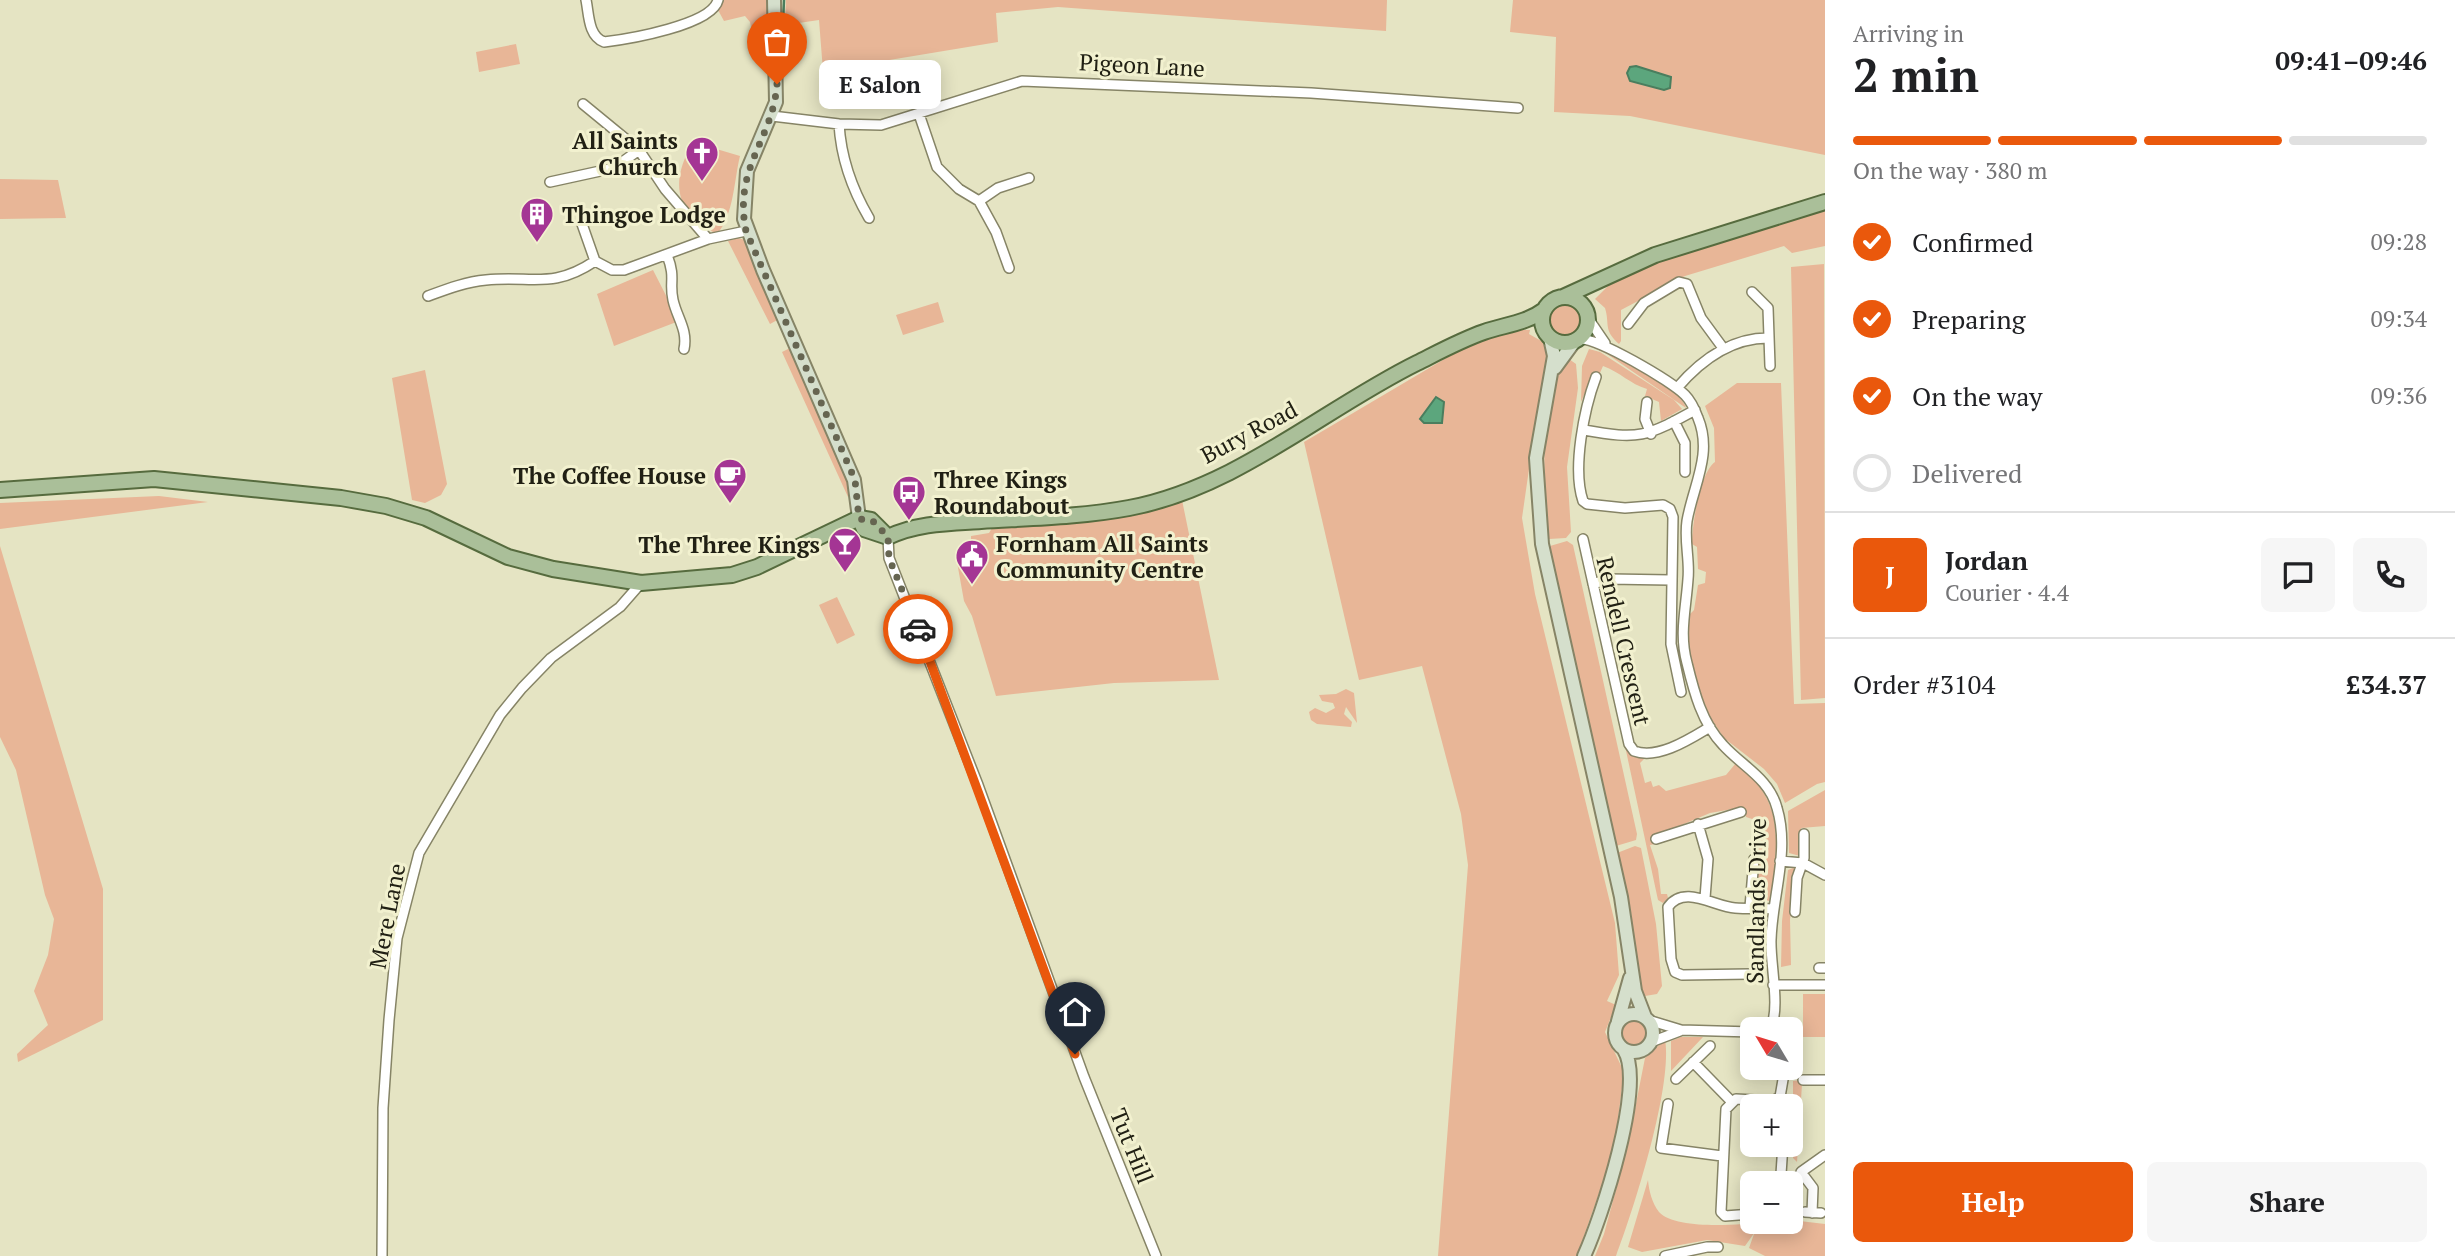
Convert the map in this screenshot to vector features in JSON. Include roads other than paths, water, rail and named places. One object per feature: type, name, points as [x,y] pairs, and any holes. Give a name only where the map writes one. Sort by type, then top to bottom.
[{"type":"main road","points":[[774,0],[777,84],[772,117],[747,171],[743,206],[746,231],[855,480],[859,519],[864,529],[874,535],[888,537]]},
{"type":"main road","points":[[1630,1091],[1649,1044],[1652,1027],[1635,991],[1621,897],[1542,544],[1536,458],[1554,347],[1542,325],[1544,310],[1552,301],[1655,255],[1825,202]]},
{"type":"main road","points":[[1552,371],[1584,334],[1590,299],[1608,277]]},
{"type":"main road","points":[[1563,297],[1577,300],[1587,314]]},
{"type":"main road","name":"Bury Road","points":[[888,537],[901,530],[930,525],[1130,508],[1163,499],[1258,456],[1399,372],[1466,339],[1544,310]]},
{"type":"main road","name":"Bury Road","points":[[1506,325],[1533,327],[1548,335]]},
{"type":"main road","points":[[1548,335],[1562,343],[1576,341]]},
{"type":"main road","points":[[0,490],[155,479],[341,498],[386,506],[426,518],[508,557],[552,569],[641,583],[688,581],[757,567],[859,519]]},
{"type":"main road","points":[[1584,1256],[1619,1152],[1630,1091],[1630,1066],[1614,1036],[1632,970]]},
{"type":"main road","points":[[1616,1024],[1629,1014],[1647,1019]]},
{"type":"main road","points":[[1623,1050],[1633,1053],[1649,1044]]},
{"type":"street","points":[[586,0],[592,30],[598,40],[604,42],[696,21],[713,10],[718,0]]},
{"type":"street","name":"Pigeon Lane","points":[[772,117],[881,125],[1022,80],[1311,93],[1518,108]]},
{"type":"street","points":[[583,104],[639,149],[665,189],[708,239]]},
{"type":"street","points":[[919,114],[937,167],[959,189],[979,201],[996,232],[1009,268]]},
{"type":"street","points":[[839,124],[841,148],[851,183],[869,218]]},
{"type":"street","points":[[550,182],[614,168],[639,149]]},
{"type":"street","points":[[979,201],[998,188],[1029,178]]},
{"type":"street","points":[[582,224],[595,261],[612,270],[624,270],[708,239],[746,231]]},
{"type":"street","points":[[667,255],[674,272],[673,300],[685,332],[684,349]]},
{"type":"street","points":[[428,296],[488,279],[542,281],[563,277],[595,261]]},
{"type":"street","points":[[1628,324],[1644,303],[1679,282],[1687,284],[1701,318],[1723,348]]},
{"type":"street","points":[[1752,292],[1768,308],[1770,366]]},
{"type":"street","name":"Sandlands Drive","points":[[1587,314],[1611,349]]},
{"type":"street","points":[[1677,388],[1696,368],[1723,348],[1747,338],[1768,338]]},
{"type":"street","name":"Sandlands Drive","points":[[1576,341],[1589,339],[1611,349],[1677,388],[1695,410],[1704,447],[1687,522],[1689,577],[1682,629],[1690,675],[1710,727],[1723,745],[1766,784],[1779,816],[1780,861],[1771,940],[1772,1017]]},
{"type":"street","points":[[1596,377],[1584,430],[1579,469],[1583,502],[1625,508],[1663,505],[1670,509],[1673,517],[1668,644],[1681,692]]},
{"type":"street","points":[[1647,402],[1645,419],[1651,434]]},
{"type":"street","points":[[1584,430],[1634,438],[1651,434],[1695,410]]},
{"type":"street","points":[[1674,421],[1685,443],[1685,472]]},
{"type":"street","name":"Tut Hill","points":[[888,537],[889,558],[974,775],[1079,1065],[1156,1256]]},
{"type":"street","name":"Rendell Crescent","points":[[1583,539],[1629,744],[1634,751],[1641,754],[1662,750],[1710,727]]},
{"type":"street","points":[[1593,584],[1609,579],[1670,580]]},
{"type":"street","name":"Mere Lane","points":[[382,1256],[383,1108],[389,1020],[397,938],[419,853],[500,715],[522,688],[551,658],[620,607],[641,583]]},
{"type":"street","points":[[1656,839],[1741,811]]},
{"type":"street","points":[[1698,824],[1708,859],[1705,898]]},
{"type":"street","points":[[1795,912],[1797,878],[1803,863],[1804,834]]},
{"type":"street","points":[[1750,907],[1754,859]]},
{"type":"street","points":[[1780,861],[1803,863],[1825,875]]},
{"type":"street","points":[[1750,974],[1682,975],[1672,967],[1668,907],[1678,899],[1705,898],[1735,908],[1774,909]]},
{"type":"street","points":[[1773,985],[1825,985]]},
{"type":"street","points":[[1647,1019],[1681,1030],[1740,1032]]},
{"type":"street","points":[[1649,1044],[1681,1030]]},
{"type":"street","points":[[1676,1079],[1710,1046]]},
{"type":"street","points":[[1693,1062],[1731,1101],[1740,1101]]},
{"type":"street","points":[[1803,1080],[1825,1080]]},
{"type":"street","points":[[1731,1101],[1726,1109],[1721,1212],[1725,1216],[1740,1215]]},
{"type":"street","points":[[1668,1104],[1661,1148],[1723,1156]]},
{"type":"street","points":[[1813,1213],[1814,1188],[1801,1172],[1823,1161]]},
{"type":"street","points":[[1667,1256],[1718,1247]]},
{"type":"waterway","points":[[783,23],[784,0]]},
{"type":"place","name":"E Salon","points":[[777,84]]},
{"type":"place","name":"All Saints Church","points":[[702,183]]},
{"type":"place","name":"Thingoe Lodge","points":[[537,244]]},
{"type":"place","name":"The Coffee House","points":[[730,505]]},
{"type":"place","name":"Three Kings Roundabout","points":[[909,522]]},
{"type":"place","name":"The Three Kings","points":[[845,574]]},
{"type":"place","name":"Fornham All Saints Community Centre","points":[[972,586]]}]
